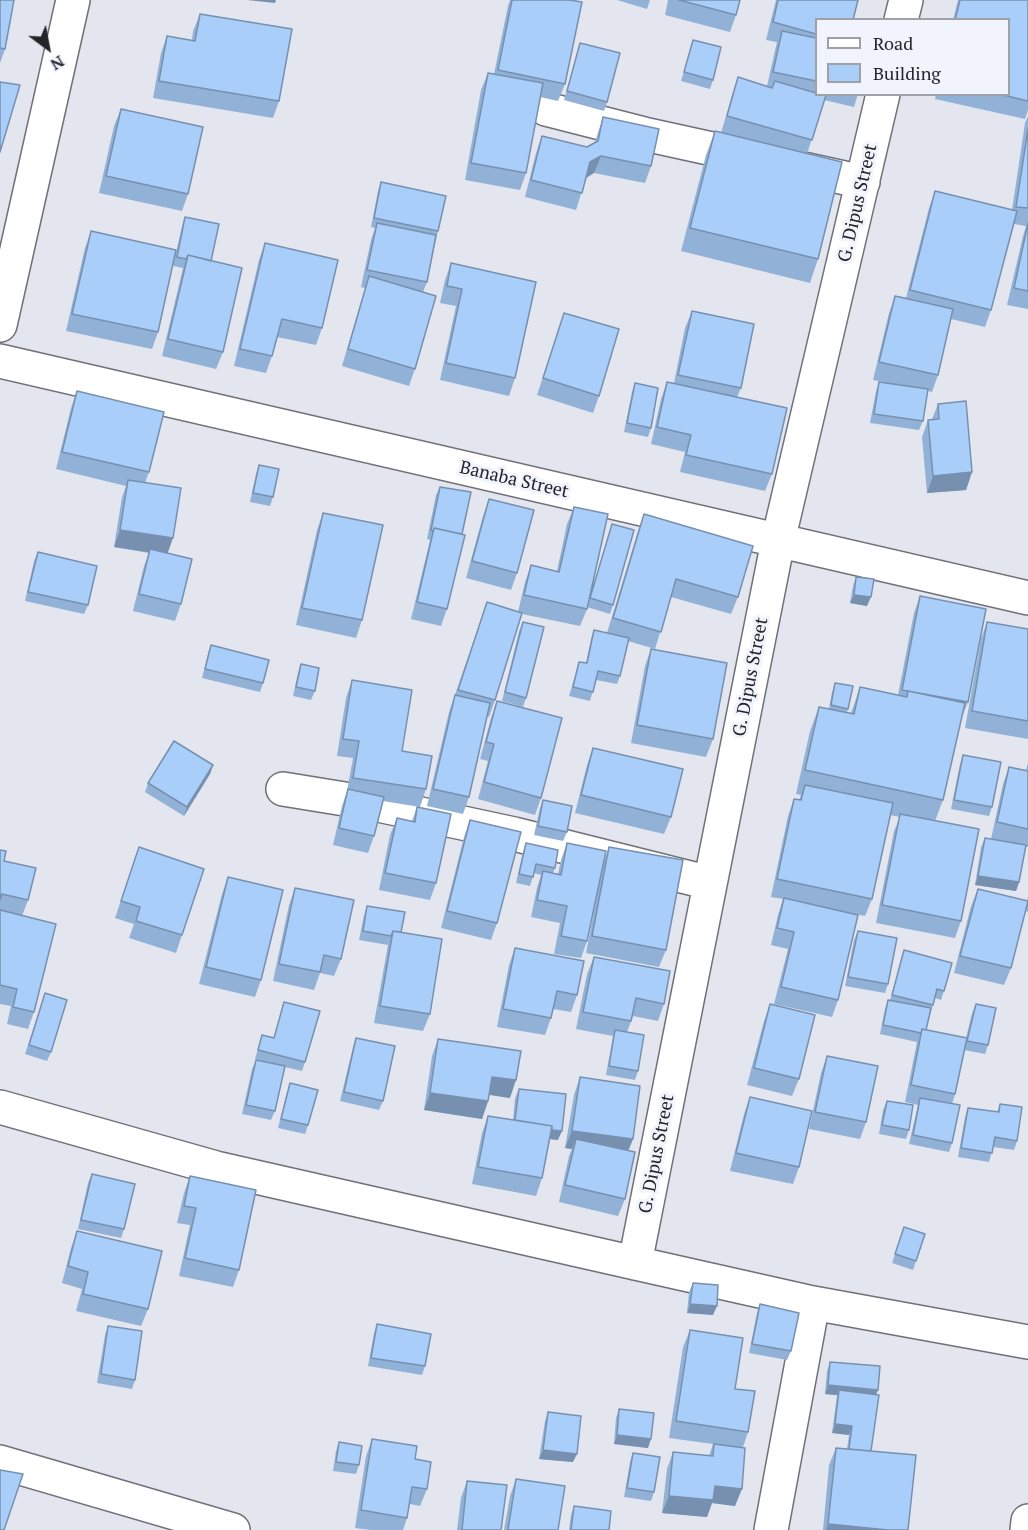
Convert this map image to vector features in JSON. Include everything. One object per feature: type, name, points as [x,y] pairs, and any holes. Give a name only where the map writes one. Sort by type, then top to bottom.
[{"type":"street","points":[[0,325],[73,0]]},
{"type":"street","points":[[902,18],[906,0]]},
{"type":"street","name":"G. Dipus Street","points":[[635,1263],[778,541],[883,96]]},
{"type":"street","points":[[546,109],[644,134],[863,182]]},
{"type":"street","name":"Banaba Street","points":[[0,361],[1028,598]]},
{"type":"street","points":[[283,789],[369,803],[514,834],[710,883]]},
{"type":"street","points":[[0,1107],[216,1168],[813,1303],[1028,1342]]},
{"type":"street","points":[[771,1530],[813,1303]]},
{"type":"street","points":[[0,1462],[233,1530]]},
{"type":"street","points":[[1027,1530],[1028,1521]]},
{"type":"building","points":[[0,0],[14,0],[5,49],[0,48]]},
{"type":"building","points":[[512,0],[582,2],[565,84],[498,70]]},
{"type":"building","points":[[679,0],[740,0],[736,15]]},
{"type":"building","points":[[778,0],[858,0],[854,18],[815,18],[815,34],[773,22]]},
{"type":"building","points":[[960,0],[1028,0],[1028,101],[1007,96],[1010,96],[1010,18],[956,18]]},
{"type":"building","points":[[200,14],[292,29],[279,101],[159,81],[167,36],[195,41]]},
{"type":"building","points":[[782,31],[815,38],[815,81],[773,72]]},
{"type":"building","points":[[693,40],[721,47],[713,80],[684,72]]},
{"type":"building","points":[[580,43],[620,53],[607,102],[567,91]]},
{"type":"building","points":[[488,73],[543,83],[526,173],[471,163]]},
{"type":"building","points":[[738,77],[772,88],[775,81],[815,93],[815,96],[826,96],[812,140],[727,116]]},
{"type":"building","points":[[0,82],[20,85],[0,152]]},
{"type":"building","points":[[121,109],[203,127],[188,194],[106,176]]},
{"type":"building","points":[[603,117],[659,129],[651,166],[601,156],[590,162],[582,193],[531,180],[542,136],[587,147],[598,141]]},
{"type":"building","points":[[1028,129],[1028,208],[1016,207]]},
{"type":"building","points":[[715,131],[842,162],[818,259],[690,228]]},
{"type":"building","points":[[381,182],[446,196],[438,231],[374,218]]},
{"type":"building","points":[[935,191],[1017,211],[991,310],[910,290]]},
{"type":"building","points":[[185,217],[219,224],[211,261],[188,255],[186,259],[177,257]]},
{"type":"building","points":[[377,223],[436,235],[427,282],[367,270]]},
{"type":"building","points":[[1028,223],[1028,291],[1014,288]]},
{"type":"building","points":[[91,231],[176,250],[158,332],[72,314]]},
{"type":"building","points":[[265,243],[338,260],[322,328],[282,319],[272,356],[240,349]]},
{"type":"building","points":[[188,255],[242,268],[223,352],[168,339]]},
{"type":"building","points":[[451,263],[536,282],[515,378],[446,363],[462,289],[447,286]]},
{"type":"building","points":[[369,276],[436,296],[415,369],[348,349]]},
{"type":"building","points":[[895,296],[953,309],[938,375],[879,362]]},
{"type":"building","points":[[692,311],[754,324],[741,388],[678,375]]},
{"type":"building","points":[[564,313],[619,329],[599,396],[543,378]]},
{"type":"building","points":[[667,382],[787,408],[772,474],[686,455],[691,435],[657,427]]},
{"type":"building","points":[[879,382],[928,389],[923,421],[874,414]]},
{"type":"building","points":[[635,383],[658,388],[651,428],[627,423]]},
{"type":"building","points":[[77,391],[164,412],[149,472],[62,452]]},
{"type":"building","points":[[966,401],[972,472],[933,476],[928,420],[939,419],[938,404]]},
{"type":"building","points":[[259,465],[279,469],[273,497],[253,493]]},
{"type":"building","points":[[128,480],[181,488],[173,538],[120,530]]},
{"type":"building","points":[[440,487],[471,492],[462,534],[434,528],[433,531],[431,530]]},
{"type":"building","points":[[489,499],[534,510],[517,573],[472,561]]},
{"type":"building","points":[[574,507],[608,514],[587,609],[524,595],[531,565],[559,572]]},
{"type":"building","points":[[323,513],[383,525],[362,620],[302,608]]},
{"type":"building","points":[[644,514],[753,546],[738,597],[676,579],[661,632],[613,618]]},
{"type":"building","points":[[612,524],[634,530],[613,605],[590,598]]},
{"type":"building","points":[[434,528],[465,535],[447,609],[417,602]]},
{"type":"building","points":[[150,549],[192,559],[181,604],[139,594]]},
{"type":"building","points":[[38,552],[97,566],[88,605],[28,592]]},
{"type":"building","points":[[856,577],[874,579],[871,597],[854,595]]},
{"type":"building","points":[[920,596],[986,609],[968,702],[902,690]]},
{"type":"building","points":[[487,602],[522,613],[495,700],[458,690]]},
{"type":"building","points":[[523,622],[544,627],[526,698],[505,692]]},
{"type":"building","points":[[987,622],[1028,629],[1028,721],[972,711]]},
{"type":"building","points":[[594,630],[629,638],[620,676],[598,671],[593,692],[573,687],[579,662],[587,663]]},
{"type":"building","points":[[211,645],[269,660],[263,683],[205,669]]},
{"type":"building","points":[[651,649],[727,663],[713,739],[637,725]]},
{"type":"building","points":[[301,664],[319,668],[315,691],[296,687]]},
{"type":"building","points":[[352,680],[412,690],[402,751],[432,756],[426,789],[353,778],[359,741],[343,739]]},
{"type":"building","points":[[835,683],[853,686],[848,709],[831,705]]},
{"type":"building","points":[[860,687],[907,697],[908,691],[965,703],[943,800],[805,770],[819,707],[854,714]]},
{"type":"building","points":[[455,695],[490,703],[469,797],[433,789]]},
{"type":"building","points":[[497,701],[562,718],[541,798],[484,782],[494,744],[486,742]]},
{"type":"building","points":[[174,741],[213,765],[187,807],[148,783]]},
{"type":"building","points":[[593,748],[683,769],[671,817],[581,795]]},
{"type":"building","points":[[963,755],[1001,762],[992,807],[954,800]]},
{"type":"building","points":[[1009,767],[1028,771],[1028,829],[997,822]]},
{"type":"building","points":[[805,785],[893,803],[872,899],[777,879],[794,799],[801,800]]},
{"type":"building","points":[[348,789],[384,797],[374,836],[339,828]]},
{"type":"building","points":[[543,800],[572,806],[567,832],[538,826]]},
{"type":"building","points":[[417,807],[451,814],[436,883],[385,873],[397,818],[415,822]]},
{"type":"building","points":[[900,814],[979,829],[961,921],[882,905]]},
{"type":"building","points":[[470,820],[521,832],[497,923],[447,911]]},
{"type":"building","points":[[985,838],[1026,845],[1019,882],[978,876]]},
{"type":"building","points":[[526,843],[558,850],[555,868],[536,864],[533,877],[519,874]]},
{"type":"building","points":[[567,843],[606,851],[587,941],[561,936],[567,906],[537,900],[543,871],[561,875]]},
{"type":"building","points":[[139,847],[204,869],[182,935],[136,921],[140,907],[121,901]]},
{"type":"building","points":[[609,847],[683,860],[666,950],[592,936]]},
{"type":"building","points":[[0,850],[6,851],[4,861],[36,868],[28,900],[2,894],[0,900]]},
{"type":"building","points":[[228,877],[283,890],[261,980],[206,967]]},
{"type":"building","points":[[295,888],[354,900],[341,959],[324,955],[320,972],[279,964]]},
{"type":"building","points":[[978,889],[1028,901],[1011,968],[960,956]]},
{"type":"building","points":[[784,898],[858,915],[838,1000],[781,987],[794,932],[777,928]]},
{"type":"building","points":[[367,906],[405,912],[401,932],[393,931],[391,936],[363,931]]},
{"type":"building","points":[[0,910],[56,924],[34,1012],[13,1007],[17,989],[0,985]]},
{"type":"building","points":[[393,931],[442,939],[430,1014],[380,1006]]},
{"type":"building","points":[[858,931],[897,938],[888,984],[848,977]]},
{"type":"building","points":[[515,948],[584,961],[577,995],[557,991],[551,1018],[503,1009]]},
{"type":"building","points":[[904,950],[952,963],[944,991],[937,989],[933,1005],[892,995]]},
{"type":"building","points":[[594,957],[670,971],[664,1004],[636,998],[631,1021],[583,1012]]},
{"type":"building","points":[[45,993],[67,1000],[51,1052],[29,1045]]},
{"type":"building","points":[[888,1000],[931,1008],[926,1030],[922,1029],[921,1033],[883,1025]]},
{"type":"building","points":[[284,1002],[320,1011],[305,1062],[258,1050],[262,1035],[274,1038]]},
{"type":"building","points":[[770,1004],[815,1015],[799,1079],[754,1068]]},
{"type":"building","points":[[976,1004],[996,1008],[988,1045],[967,1041]]},
{"type":"building","points":[[922,1029],[967,1038],[955,1094],[911,1085]]},
{"type":"building","points":[[615,1030],[644,1035],[638,1071],[609,1066]]},
{"type":"building","points":[[356,1038],[395,1046],[383,1101],[344,1092]]},
{"type":"building","points":[[438,1039],[521,1051],[516,1080],[492,1077],[488,1101],[430,1093]]},
{"type":"building","points":[[827,1056],[878,1066],[866,1122],[815,1112]]},
{"type":"building","points":[[256,1060],[285,1066],[275,1111],[246,1105]]},
{"type":"building","points":[[580,1077],[640,1086],[633,1139],[572,1131]]},
{"type":"building","points":[[290,1083],[318,1090],[308,1125],[281,1119]]},
{"type":"building","points":[[519,1089],[566,1094],[562,1131],[552,1130],[552,1126],[515,1120]]},
{"type":"building","points":[[750,1097],[812,1111],[799,1167],[736,1153]]},
{"type":"building","points":[[920,1098],[960,1105],[952,1143],[913,1135]]},
{"type":"building","points":[[887,1101],[913,1105],[909,1130],[882,1125]]},
{"type":"building","points":[[1000,1104],[1022,1107],[1017,1141],[995,1137],[992,1153],[961,1148],[968,1108],[999,1112]]},
{"type":"building","points":[[488,1116],[552,1126],[542,1178],[478,1167]]},
{"type":"building","points":[[576,1139],[635,1152],[625,1199],[565,1185]]},
{"type":"building","points":[[92,1174],[135,1184],[124,1229],[81,1220]]},
{"type":"building","points":[[190,1176],[256,1190],[239,1270],[185,1258],[196,1208],[184,1206]]},
{"type":"building","points":[[904,1227],[925,1234],[916,1261],[895,1254]]},
{"type":"building","points":[[77,1231],[162,1251],[148,1309],[83,1294],[88,1272],[68,1266]]},
{"type":"building","points":[[693,1283],[718,1285],[717,1306],[690,1304]]},
{"type":"building","points":[[760,1304],[799,1313],[791,1351],[752,1344]]},
{"type":"building","points":[[377,1324],[431,1334],[425,1366],[371,1358]]},
{"type":"building","points":[[108,1326],[142,1331],[135,1380],[101,1374]]},
{"type":"building","points":[[690,1330],[743,1338],[735,1389],[755,1391],[748,1432],[676,1421]]},
{"type":"building","points":[[830,1362],[880,1366],[878,1390],[828,1385]]},
{"type":"building","points":[[839,1390],[879,1395],[871,1451],[849,1449],[852,1426],[835,1424]]},
{"type":"building","points":[[619,1409],[654,1413],[651,1439],[617,1435]]},
{"type":"building","points":[[548,1412],[581,1416],[577,1454],[543,1450]]},
{"type":"building","points":[[372,1439],[417,1446],[415,1459],[431,1462],[427,1489],[412,1487],[407,1518],[361,1510]]},
{"type":"building","points":[[339,1442],[362,1446],[359,1465],[336,1462]]},
{"type":"building","points":[[714,1444],[745,1448],[742,1489],[715,1486],[713,1500],[669,1496],[673,1452],[713,1456]]},
{"type":"building","points":[[836,1448],[916,1455],[908,1530],[828,1524]]},
{"type":"building","points":[[633,1453],[660,1457],[654,1492],[627,1488]]},
{"type":"building","points":[[0,1470],[23,1474],[4,1530],[0,1530]]},
{"type":"building","points":[[516,1479],[565,1486],[558,1530],[508,1530]]},
{"type":"building","points":[[467,1481],[507,1485],[501,1530],[462,1530]]},
{"type":"building","points":[[574,1506],[611,1511],[609,1530],[571,1530]]}]
